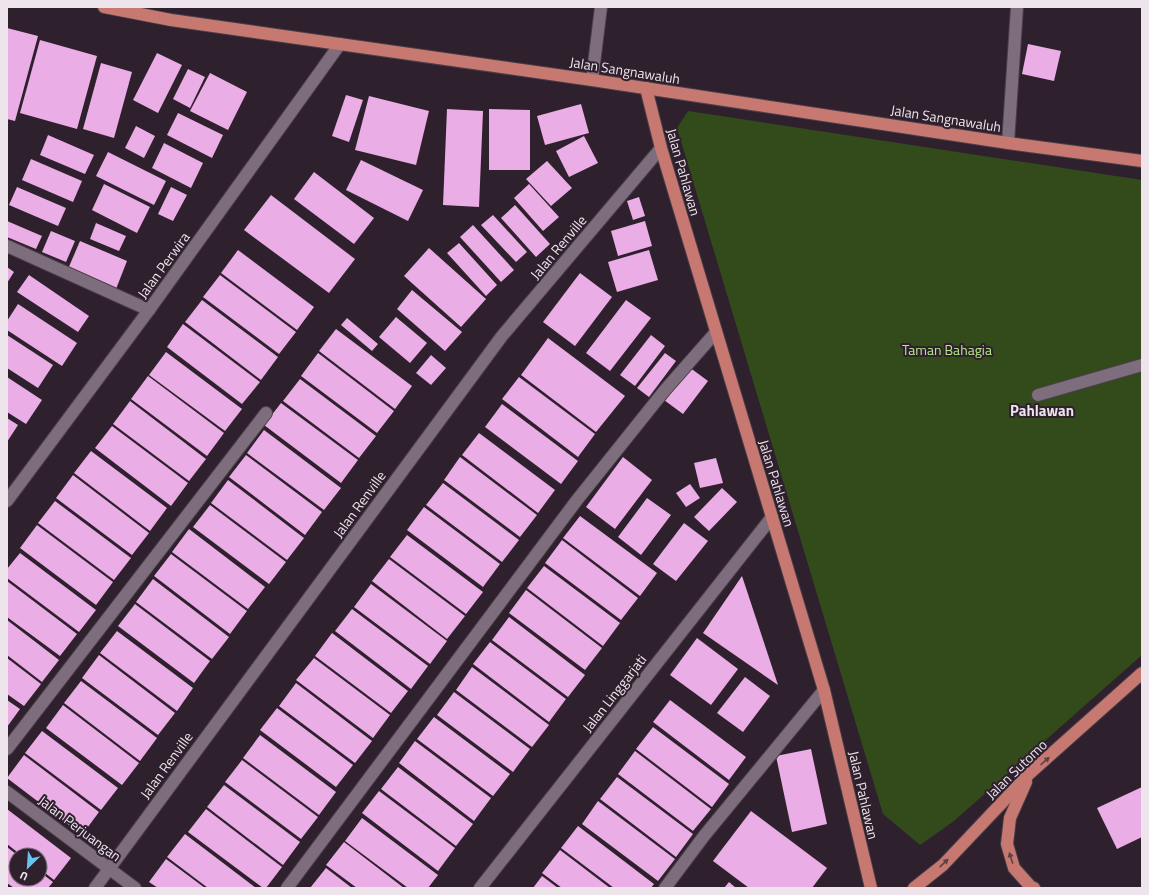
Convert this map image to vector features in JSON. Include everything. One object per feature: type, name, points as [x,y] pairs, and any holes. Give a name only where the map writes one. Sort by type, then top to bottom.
[{"type":"main road","name":"Jalan Sangnawaluh","points":[[104,7],[171,20],[592,80],[1008,143],[1142,161]]},
{"type":"main road","name":"Jalan Pahlawan","points":[[646,88],[661,148],[824,690],[871,888]]},
{"type":"main road","name":"Jalan Sutomo","points":[[914,888],[943,864],[1030,774],[1142,673]]},
{"type":"main road","points":[[1030,774],[1010,818],[1007,844],[1014,868],[1031,887],[1034,888]]},
{"type":"street","points":[[592,80],[601,7]]},
{"type":"street","points":[[1008,143],[1017,7]]},
{"type":"street","name":"Jalan Perwira","points":[[7,501],[149,310],[340,44]]},
{"type":"street","name":"Jalan Renville","points":[[95,888],[108,868],[502,336],[661,148]]},
{"type":"street","points":[[7,246],[149,310]]},
{"type":"street","points":[[287,888],[577,500],[665,390],[716,332]]},
{"type":"street","points":[[1038,395],[1142,365]]},
{"type":"street","points":[[7,749],[266,413]]},
{"type":"street","name":"Jalan Linggarjati","points":[[480,888],[772,517]]},
{"type":"street","points":[[665,888],[704,836],[824,690]]},
{"type":"street","name":"Jalan Perjuangan","points":[[7,792],[135,888]]},
{"type":"green space","name":"Taman Bahagia","points":[[688,111],[1142,180],[1142,655],[954,821],[920,845],[883,814],[677,128]]},
{"type":"building","points":[[7,28],[38,36],[15,121],[7,119]]},
{"type":"building","points":[[40,40],[97,56],[77,129],[20,113]]},
{"type":"building","points":[[1028,44],[1061,51],[1054,81],[1022,74]]},
{"type":"building","points":[[157,53],[182,65],[158,113],[133,100]]},
{"type":"building","points":[[101,63],[132,72],[114,138],[83,129]]},
{"type":"building","points":[[188,69],[205,77],[190,108],[173,99]]},
{"type":"building","points":[[210,73],[247,92],[228,130],[190,111]]},
{"type":"building","points":[[346,95],[363,100],[349,142],[332,136]]},
{"type":"building","points":[[369,96],[429,111],[416,165],[355,150]]},
{"type":"building","points":[[581,104],[589,133],[545,145],[537,116]]},
{"type":"building","points":[[447,109],[483,111],[479,207],[443,205]]},
{"type":"building","points":[[489,109],[530,110],[530,170],[489,170]]},
{"type":"building","points":[[178,113],[223,135],[212,158],[167,135]]},
{"type":"building","points":[[136,126],[155,136],[144,158],[125,148]]},
{"type":"building","points":[[48,135],[94,155],[85,174],[40,155]]},
{"type":"building","points":[[584,136],[598,163],[569,177],[556,151]]},
{"type":"building","points":[[164,143],[203,163],[191,188],[152,168]]},
{"type":"building","points":[[108,152],[166,181],[154,205],[96,176]]},
{"type":"building","points":[[31,159],[82,181],[73,202],[22,180]]},
{"type":"building","points":[[361,160],[423,190],[408,221],[346,190]]},
{"type":"building","points":[[547,161],[572,188],[551,206],[526,179]]},
{"type":"building","points":[[314,172],[374,218],[354,244],[294,199]]},
{"type":"building","points":[[104,184],[150,207],[137,233],[92,210]]},
{"type":"building","points":[[529,184],[559,217],[543,231],[514,198]]},
{"type":"building","points":[[17,187],[66,208],[58,226],[9,205]]},
{"type":"building","points":[[171,187],[187,195],[173,221],[158,214]]},
{"type":"building","points":[[271,195],[355,259],[329,293],[244,230]]},
{"type":"building","points":[[639,197],[645,216],[633,220],[627,201]]},
{"type":"building","points":[[515,205],[550,244],[536,257],[501,218]]},
{"type":"building","points":[[493,215],[527,252],[516,262],[481,225]]},
{"type":"building","points":[[7,221],[42,236],[36,249],[7,237]]},
{"type":"building","points":[[645,221],[652,246],[618,256],[611,231]]},
{"type":"building","points":[[96,223],[126,236],[119,251],[90,239]]},
{"type":"building","points":[[473,225],[514,270],[501,282],[460,237]]},
{"type":"building","points":[[51,231],[75,241],[66,262],[42,252]]},
{"type":"building","points":[[80,241],[127,261],[116,289],[68,269]]},
{"type":"building","points":[[459,243],[497,285],[486,296],[447,253]]},
{"type":"building","points":[[429,248],[486,299],[461,327],[404,276]]},
{"type":"building","points":[[238,250],[314,307],[297,330],[221,273]]},
{"type":"building","points":[[649,250],[658,280],[617,292],[608,262]]},
{"type":"building","points":[[7,267],[14,272],[7,283]]},
{"type":"building","points":[[580,273],[612,297],[575,346],[543,322]]},
{"type":"building","points":[[29,275],[89,316],[78,332],[17,292]]},
{"type":"building","points":[[220,275],[296,332],[279,354],[203,297]]},
{"type":"building","points":[[412,290],[462,332],[445,351],[397,309]]},
{"type":"building","points":[[202,300],[278,357],[261,380],[185,322]]},
{"type":"building","points":[[626,300],[651,318],[610,371],[586,353]]},
{"type":"building","points":[[18,304],[77,343],[62,366],[7,330],[7,321]]},
{"type":"building","points":[[396,317],[427,343],[410,363],[379,337]]},
{"type":"building","points":[[347,318],[378,344],[372,351],[341,325]]},
{"type":"building","points":[[183,324],[260,382],[242,404],[167,347]]},
{"type":"building","points":[[336,329],[412,386],[395,409],[319,351]]},
{"type":"building","points":[[7,335],[53,365],[38,388],[7,368]]},
{"type":"building","points":[[651,335],[665,346],[635,386],[620,375]]},
{"type":"building","points":[[548,338],[625,396],[596,432],[521,375]]},
{"type":"building","points":[[166,352],[242,409],[225,431],[149,375]]},
{"type":"building","points":[[318,353],[394,411],[377,433],[301,376]]},
{"type":"building","points":[[665,353],[676,361],[649,397],[637,388]]},
{"type":"building","points":[[431,355],[446,368],[431,385],[416,373]]},
{"type":"building","points":[[689,367],[708,381],[683,414],[664,400]]},
{"type":"building","points":[[148,376],[224,433],[207,456],[131,399]]},
{"type":"building","points":[[7,377],[42,400],[26,424],[7,412]]},
{"type":"building","points":[[519,377],[595,434],[578,457],[502,399]]},
{"type":"building","points":[[300,379],[376,436],[359,458],[283,401]]},
{"type":"building","points":[[130,401],[206,459],[189,481],[113,424]]},
{"type":"building","points":[[281,403],[358,460],[341,483],[264,425]]},
{"type":"building","points":[[502,404],[578,461],[561,484],[485,427]]},
{"type":"building","points":[[7,418],[18,425],[7,442]]},
{"type":"building","points":[[112,426],[188,483],[171,506],[95,448]]},
{"type":"building","points":[[264,430],[341,488],[324,510],[247,453]]},
{"type":"building","points":[[479,433],[555,490],[538,513],[462,455]]},
{"type":"building","points":[[91,451],[167,508],[150,531],[74,473]]},
{"type":"building","points":[[246,455],[322,512],[305,535],[229,477]]},
{"type":"building","points":[[460,457],[537,515],[520,537],[444,480]]},
{"type":"building","points":[[623,457],[652,480],[615,529],[586,507]]},
{"type":"building","points":[[716,458],[723,483],[700,488],[694,463]]},
{"type":"building","points":[[73,475],[149,533],[132,555],[56,498]]},
{"type":"building","points":[[228,480],[304,538],[287,560],[211,503]]},
{"type":"building","points":[[443,483],[519,540],[502,562],[426,505]]},
{"type":"building","points":[[690,484],[700,498],[686,507],[676,493]]},
{"type":"building","points":[[722,488],[737,502],[709,531],[694,517]]},
{"type":"building","points":[[647,498],[671,515],[641,555],[618,537]]},
{"type":"building","points":[[55,501],[131,558],[114,580],[38,523]]},
{"type":"building","points":[[210,505],[286,562],[269,584],[193,527]]},
{"type":"building","points":[[424,507],[500,564],[483,587],[407,530]]},
{"type":"building","points":[[580,516],[657,573],[640,596],[563,538]]},
{"type":"building","points":[[684,523],[708,541],[676,581],[653,564]]},
{"type":"building","points":[[37,525],[113,582],[96,605],[20,548]]},
{"type":"building","points":[[189,529],[265,587],[248,609],[172,552]]},
{"type":"building","points":[[407,535],[483,592],[466,614],[390,557]]},
{"type":"building","points":[[562,540],[638,598],[621,620],[545,563]]},
{"type":"building","points":[[20,553],[96,610],[79,632],[7,578],[7,569]]},
{"type":"building","points":[[171,554],[247,611],[230,634],[154,576]]},
{"type":"building","points":[[389,559],[465,616],[447,639],[372,581]]},
{"type":"building","points":[[544,566],[620,623],[603,646],[527,588]]},
{"type":"building","points":[[742,576],[778,685],[703,633]]},
{"type":"building","points":[[153,579],[229,637],[212,659],[136,602]]},
{"type":"building","points":[[7,581],[77,634],[60,656],[7,617]]},
{"type":"building","points":[[371,584],[447,641],[430,664],[354,607]]},
{"type":"building","points":[[526,590],[602,648],[585,670],[509,613]]},
{"type":"building","points":[[135,604],[210,661],[194,683],[118,626]]},
{"type":"building","points":[[352,609],[428,666],[411,689],[335,631]]},
{"type":"building","points":[[509,617],[585,675],[568,697],[492,640]]},
{"type":"building","points":[[7,620],[59,660],[42,682],[7,655]]},
{"type":"building","points":[[117,631],[193,688],[177,711],[100,653]]},
{"type":"building","points":[[332,633],[408,691],[391,713],[315,656]]},
{"type":"building","points":[[697,638],[738,669],[711,705],[670,675]]},
{"type":"building","points":[[490,642],[566,699],[549,722],[473,664]]},
{"type":"building","points":[[99,655],[175,713],[158,735],[82,678]]},
{"type":"building","points":[[7,658],[41,684],[24,706],[7,694]]},
{"type":"building","points":[[314,658],[390,715],[373,738],[296,680]]},
{"type":"building","points":[[472,667],[549,725],[532,747],[456,690]]},
{"type":"building","points":[[745,677],[770,696],[743,732],[717,713]]},
{"type":"building","points":[[81,681],[157,738],[140,761],[64,703]]},
{"type":"building","points":[[296,683],[372,741],[355,763],[279,706]]},
{"type":"building","points":[[454,692],[530,749],[513,772],[437,715]]},
{"type":"building","points":[[7,700],[20,709],[7,727]]},
{"type":"building","points":[[670,700],[746,757],[729,780],[653,722]]},
{"type":"building","points":[[63,705],[139,763],[122,785],[46,728]]},
{"type":"building","points":[[277,708],[353,765],[336,787],[260,730]]},
{"type":"building","points":[[434,717],[510,774],[493,796],[417,739]]},
{"type":"building","points":[[653,727],[729,784],[712,807],[636,749]]},
{"type":"building","points":[[42,731],[118,788],[101,810],[25,753]]},
{"type":"building","points":[[260,735],[336,792],[319,815],[243,758]]},
{"type":"building","points":[[415,741],[491,798],[474,821],[399,763]]},
{"type":"building","points":[[811,749],[827,824],[792,832],[776,756]]},
{"type":"building","points":[[635,751],[711,809],[693,831],[618,774]]},
{"type":"building","points":[[24,755],[99,812],[82,835],[7,778]]},
{"type":"building","points":[[242,760],[318,817],[301,839],[225,782]]},
{"type":"building","points":[[398,767],[473,824],[456,846],[381,789]]},
{"type":"building","points":[[617,777],[693,834],[676,857],[600,799]]},
{"type":"building","points":[[224,785],[300,842],[283,865],[207,807]]},
{"type":"building","points":[[1142,787],[1142,837],[1117,849],[1097,808]]},
{"type":"building","points":[[379,791],[455,848],[438,871],[362,813]]},
{"type":"building","points":[[598,801],[675,859],[658,881],[582,824]]},
{"type":"building","points":[[7,809],[71,858],[54,880],[48,875],[48,847],[11,847],[7,844]]},
{"type":"building","points":[[206,809],[282,867],[266,888],[263,888],[188,832]]},
{"type":"building","points":[[751,811],[827,868],[812,888],[749,888],[713,861]]},
{"type":"building","points":[[362,818],[438,875],[428,888],[408,888],[345,841]]},
{"type":"building","points":[[578,826],[654,884],[651,888],[614,888],[561,848]]},
{"type":"building","points":[[185,834],[256,888],[208,888],[167,857]]},
{"type":"building","points":[[344,842],[404,888],[357,888],[326,865]]},
{"type":"building","points":[[7,847],[8,884],[7,883]]},
{"type":"building","points":[[560,850],[610,888],[562,888],[542,873]]},
{"type":"building","points":[[166,859],[205,888],[158,888],[149,882]]},
{"type":"building","points":[[326,868],[352,888],[310,888]]},
{"type":"building","points":[[542,876],[558,888],[533,888]]},
{"type":"building","points":[[48,878],[53,882],[48,888],[13,887],[48,887]]},
{"type":"building","points":[[729,882],[736,888],[724,888]]},
{"type":"district","name":"Pahlawan","points":[[1042,410]]}]
